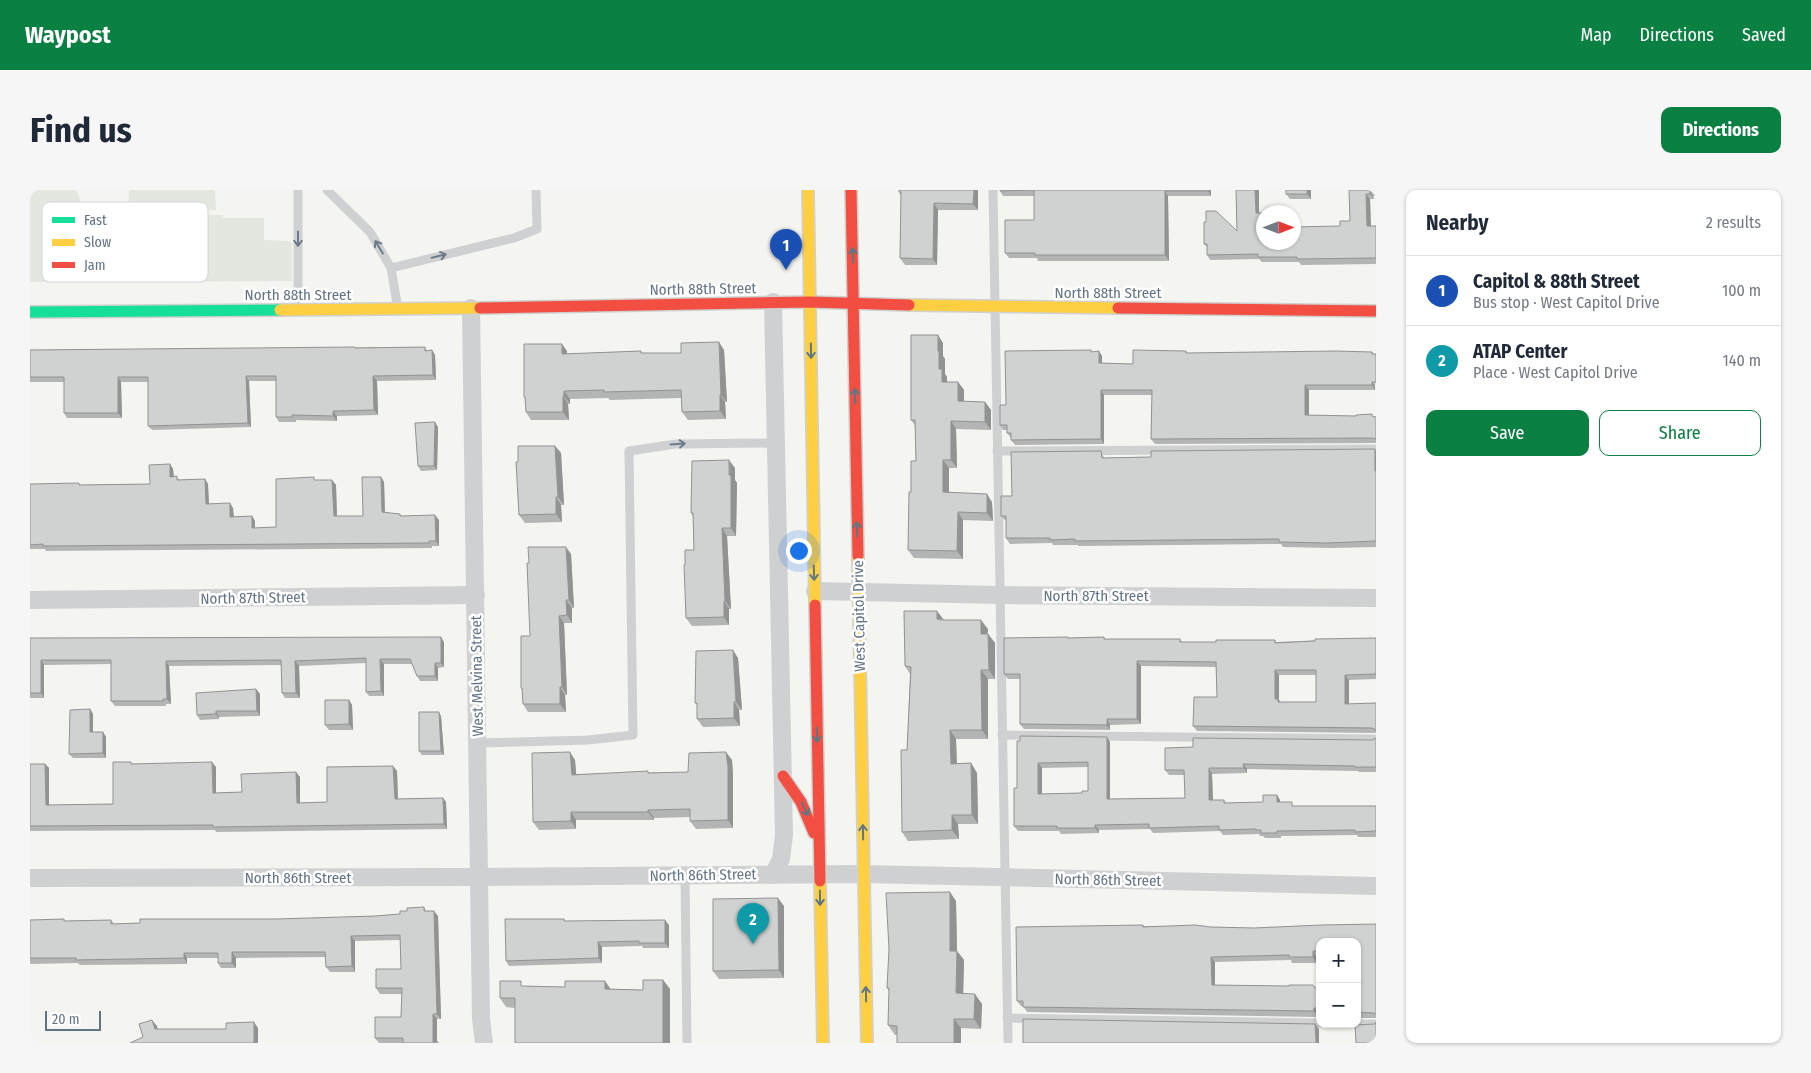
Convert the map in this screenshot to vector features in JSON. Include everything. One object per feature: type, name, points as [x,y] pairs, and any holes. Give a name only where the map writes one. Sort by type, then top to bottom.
[{"type":"main road","points":[[808,190],[823,1043]]},
{"type":"main road","name":"West Capitol Drive","points":[[851,190],[866,1043]]},
{"type":"main road","name":"North 88th Street","points":[[30,312],[398,309],[773,302],[995,308],[1376,311]]},
{"type":"main road","points":[[783,776],[802,802],[819,847]]},
{"type":"street","points":[[773,302],[784,844],[781,859],[773,875]]},
{"type":"street","name":"West Melvina Street","points":[[471,308],[481,1019],[484,1043]]},
{"type":"street","name":"North 87th Street","points":[[815,591],[1000,595],[1376,598]]},
{"type":"street","name":"North 87th Street","points":[[30,600],[476,595]]},
{"type":"street","name":"North 86th Street","points":[[30,878],[864,874],[1376,886]]},
{"type":"lane","points":[[298,190],[298,310]]},
{"type":"lane","points":[[327,190],[370,232],[392,268],[398,309]]},
{"type":"lane","points":[[392,268],[514,238],[537,229],[536,190]]},
{"type":"lane","points":[[993,190],[1008,1043]]},
{"type":"lane","points":[[478,743],[588,740],[633,735],[629,451],[676,444],[776,443]]},
{"type":"lane","points":[[997,451],[1376,449]]},
{"type":"lane","points":[[1002,735],[1376,739]]},
{"type":"lane","points":[[685,876],[687,1043]]},
{"type":"lane","points":[[1007,1018],[1316,1024]]},
{"type":"lane","points":[[1361,1024],[1376,1024]]},
{"type":"shaded area","points":[[30,190],[76,190],[81,202],[42,202],[42,282],[30,282]]},
{"type":"shaded area","points":[[129,190],[215,190],[216,210],[208,210],[208,202],[128,202]]},
{"type":"shaded area","points":[[208,215],[223,215],[223,218],[264,218],[264,240],[289,241],[292,244],[292,281],[208,281]]},
{"type":"building","points":[[899,190],[974,190],[973,204],[934,203],[933,259],[900,258],[901,192]]},
{"type":"building","points":[[1000,190],[1034,190],[1000,191]]},
{"type":"building","points":[[1034,190],[1208,191],[1165,191],[1165,255],[1035,255],[1035,253],[1005,253],[1005,220],[1034,220]]},
{"type":"building","points":[[1236,190],[1255,190],[1256,250],[1301,250],[1301,227],[1340,226],[1340,221],[1350,221],[1349,190],[1376,190],[1366,194],[1367,226],[1376,226],[1376,258],[1297,259],[1297,257],[1258,257],[1258,254],[1207,255],[1207,244],[1204,244],[1206,211],[1216,211],[1237,231]]},
{"type":"building","points":[[1286,190],[1307,190],[1307,194],[1286,194]]},
{"type":"building","points":[[911,335],[938,335],[939,369],[942,369],[942,382],[958,382],[958,401],[985,402],[985,422],[951,421],[951,460],[943,460],[943,492],[987,494],[987,513],[958,512],[957,551],[908,550],[911,461],[916,461],[915,420],[911,420]]},
{"type":"building","points":[[719,342],[720,411],[682,412],[681,390],[604,392],[604,390],[564,391],[563,412],[526,412],[524,397],[524,344],[562,344],[562,354],[641,351],[641,353],[681,353],[681,343]]},
{"type":"building","points":[[425,347],[425,351],[432,350],[433,375],[373,376],[374,410],[333,411],[333,416],[292,415],[292,417],[276,417],[276,376],[246,376],[248,423],[148,426],[148,377],[118,377],[118,413],[64,413],[64,377],[30,377],[30,350]]},
{"type":"building","points":[[1091,350],[1091,352],[1099,351],[1099,363],[1133,364],[1133,350],[1186,351],[1186,353],[1372,352],[1372,354],[1376,354],[1376,382],[1372,382],[1372,385],[1305,385],[1305,415],[1356,416],[1372,414],[1372,416],[1376,417],[1376,439],[1151,439],[1152,390],[1101,390],[1101,439],[1011,440],[1011,433],[1007,433],[1007,425],[1000,425],[1000,405],[1006,405],[1005,351]]},
{"type":"building","points":[[435,422],[434,466],[418,466],[415,423]]},
{"type":"building","points":[[518,446],[555,446],[558,497],[556,497],[556,514],[519,515],[516,462],[518,462]]},
{"type":"building","points":[[1375,449],[1376,541],[1327,543],[1279,542],[1279,539],[1075,541],[1075,539],[1006,538],[1006,516],[1001,516],[1001,496],[1012,496],[1011,452],[1101,451],[1102,458],[1151,457],[1151,451]]},
{"type":"building","points":[[729,460],[729,475],[731,475],[731,528],[722,528],[724,617],[686,618],[685,550],[694,550],[693,513],[691,513],[692,461]]},
{"type":"building","points":[[170,464],[170,477],[177,476],[177,480],[205,479],[206,504],[230,503],[230,517],[252,516],[252,528],[276,527],[276,479],[314,477],[314,480],[332,480],[334,516],[363,516],[362,477],[381,477],[382,512],[400,514],[400,516],[435,515],[436,541],[429,541],[429,543],[30,545],[30,484],[150,484],[149,465]]},
{"type":"building","points":[[528,547],[566,547],[569,600],[566,600],[567,615],[559,616],[562,687],[560,687],[560,704],[523,704],[521,688],[521,636],[530,636]]},
{"type":"building","points":[[904,611],[937,611],[937,619],[940,620],[981,620],[981,634],[988,634],[989,670],[981,670],[982,730],[950,730],[951,764],[971,763],[972,815],[952,815],[952,830],[902,832],[901,750],[907,750],[911,667],[905,666]]},
{"type":"building","points":[[441,637],[441,663],[435,663],[435,676],[417,676],[410,659],[380,659],[381,691],[366,692],[366,658],[295,661],[296,693],[282,693],[281,660],[166,661],[167,699],[163,699],[163,701],[111,701],[111,660],[41,660],[41,693],[30,693],[30,638]]},
{"type":"building","points":[[1104,637],[1104,639],[1180,639],[1180,642],[1275,640],[1275,643],[1315,641],[1315,639],[1376,638],[1376,674],[1345,675],[1345,704],[1376,703],[1376,730],[1372,728],[1193,726],[1194,697],[1217,697],[1216,662],[1137,661],[1137,719],[1107,719],[1107,725],[1020,724],[1020,674],[1004,674],[1004,638]],"holes":[[[1275,670],[1316,670],[1316,702],[1278,702],[1278,699],[1275,699]]]},
{"type":"building","points":[[733,650],[736,702],[734,702],[734,718],[697,719],[697,703],[695,703],[696,651]]},
{"type":"building","points":[[256,689],[257,711],[216,711],[216,714],[197,715],[196,693]]},
{"type":"building","points":[[325,700],[349,700],[349,724],[325,725]]},
{"type":"building","points":[[90,709],[90,732],[103,732],[103,753],[69,754],[70,710]]},
{"type":"building","points":[[419,712],[439,712],[441,751],[419,751]]},
{"type":"building","points":[[1020,736],[1107,737],[1107,799],[1185,798],[1184,770],[1165,770],[1165,748],[1193,747],[1193,738],[1372,740],[1376,738],[1376,767],[1243,764],[1244,768],[1209,768],[1209,800],[1224,800],[1224,803],[1263,802],[1263,795],[1277,795],[1277,802],[1292,802],[1292,806],[1376,806],[1376,831],[1277,831],[1277,833],[1261,833],[1261,830],[1256,829],[1219,830],[1219,826],[1149,828],[1149,824],[1095,825],[1095,828],[1014,826],[1014,788],[1017,788],[1017,741],[1020,741]],"holes":[[[1088,762],[1088,791],[1082,791],[1082,793],[1038,794],[1038,763]]]},
{"type":"building","points":[[570,752],[572,775],[648,771],[648,773],[688,772],[689,753],[726,752],[728,767],[728,820],[690,821],[690,809],[648,810],[648,812],[571,812],[571,821],[533,822],[532,753]]},
{"type":"building","points":[[113,762],[131,762],[131,764],[212,762],[213,793],[242,792],[241,774],[296,772],[297,803],[327,802],[327,767],[393,766],[395,799],[443,798],[444,824],[213,827],[213,825],[30,826],[30,764],[45,764],[46,805],[113,804]]},
{"type":"building","points":[[950,892],[950,951],[957,951],[956,993],[975,994],[974,1019],[954,1019],[954,1043],[897,1043],[897,1026],[888,1025],[889,949],[886,893]]},
{"type":"building","points":[[778,898],[779,970],[713,971],[713,899]]},
{"type":"building","points":[[424,907],[424,911],[434,911],[437,1014],[433,1014],[433,1042],[438,1043],[403,1043],[403,1038],[375,1038],[375,1017],[401,1017],[402,988],[376,988],[376,969],[401,969],[400,935],[351,936],[352,966],[326,967],[325,952],[232,952],[232,963],[218,963],[218,953],[184,953],[184,958],[76,960],[76,958],[30,958],[30,920],[111,920],[111,924],[140,923],[140,919],[276,919],[375,916],[400,914],[400,911],[407,911],[407,908]]},
{"type":"building","points":[[505,919],[564,919],[564,921],[665,920],[665,943],[639,943],[639,941],[598,942],[599,958],[506,961]]},
{"type":"building","points":[[1376,924],[1376,1014],[1361,1012],[1361,938],[1316,938],[1316,951],[1313,951],[1313,957],[1289,957],[1289,955],[1211,957],[1212,985],[1313,985],[1316,988],[1316,1008],[1314,1008],[1314,1011],[1023,1007],[1023,1001],[1017,1001],[1016,927],[1195,925],[1254,928]]},
{"type":"building","points":[[643,980],[663,980],[663,1043],[515,1043],[515,998],[500,998],[500,981],[521,981],[521,986],[565,987],[565,981],[605,981],[605,989],[643,990]]},
{"type":"building","points":[[1023,1019],[1315,1024],[1316,1043],[1023,1043]]},
{"type":"building","points":[[152,1020],[155,1029],[226,1029],[226,1023],[254,1022],[254,1043],[130,1043],[143,1037],[139,1024]]},
{"type":"building","points":[[1376,1022],[1376,1043],[1356,1043],[1355,1028],[1361,1028],[1361,1025],[1375,1024]]},
{"type":"traffic: fast","points":[[30,312],[280,310]]},
{"type":"traffic: slow","points":[[808,190],[815,605]]},
{"type":"traffic: slow","points":[[909,305],[1118,308]]},
{"type":"traffic: slow","points":[[280,310],[480,308]]},
{"type":"traffic: slow","points":[[858,556],[867,1043]]},
{"type":"traffic: slow","points":[[820,881],[823,1043]]},
{"type":"traffic: jam","points":[[851,190],[858,556]]},
{"type":"traffic: jam","points":[[480,308],[810,302],[909,305]]},
{"type":"traffic: jam","points":[[1118,308],[1376,311]]},
{"type":"traffic: jam","points":[[815,605],[820,881]]},
{"type":"traffic: jam","points":[[783,776],[801,802],[814,833]]},
{"type":"place","name":"Capitol & 88th Street","points":[[786,270]]},
{"type":"place","name":"ATAP Center","points":[[753,944]]}]
